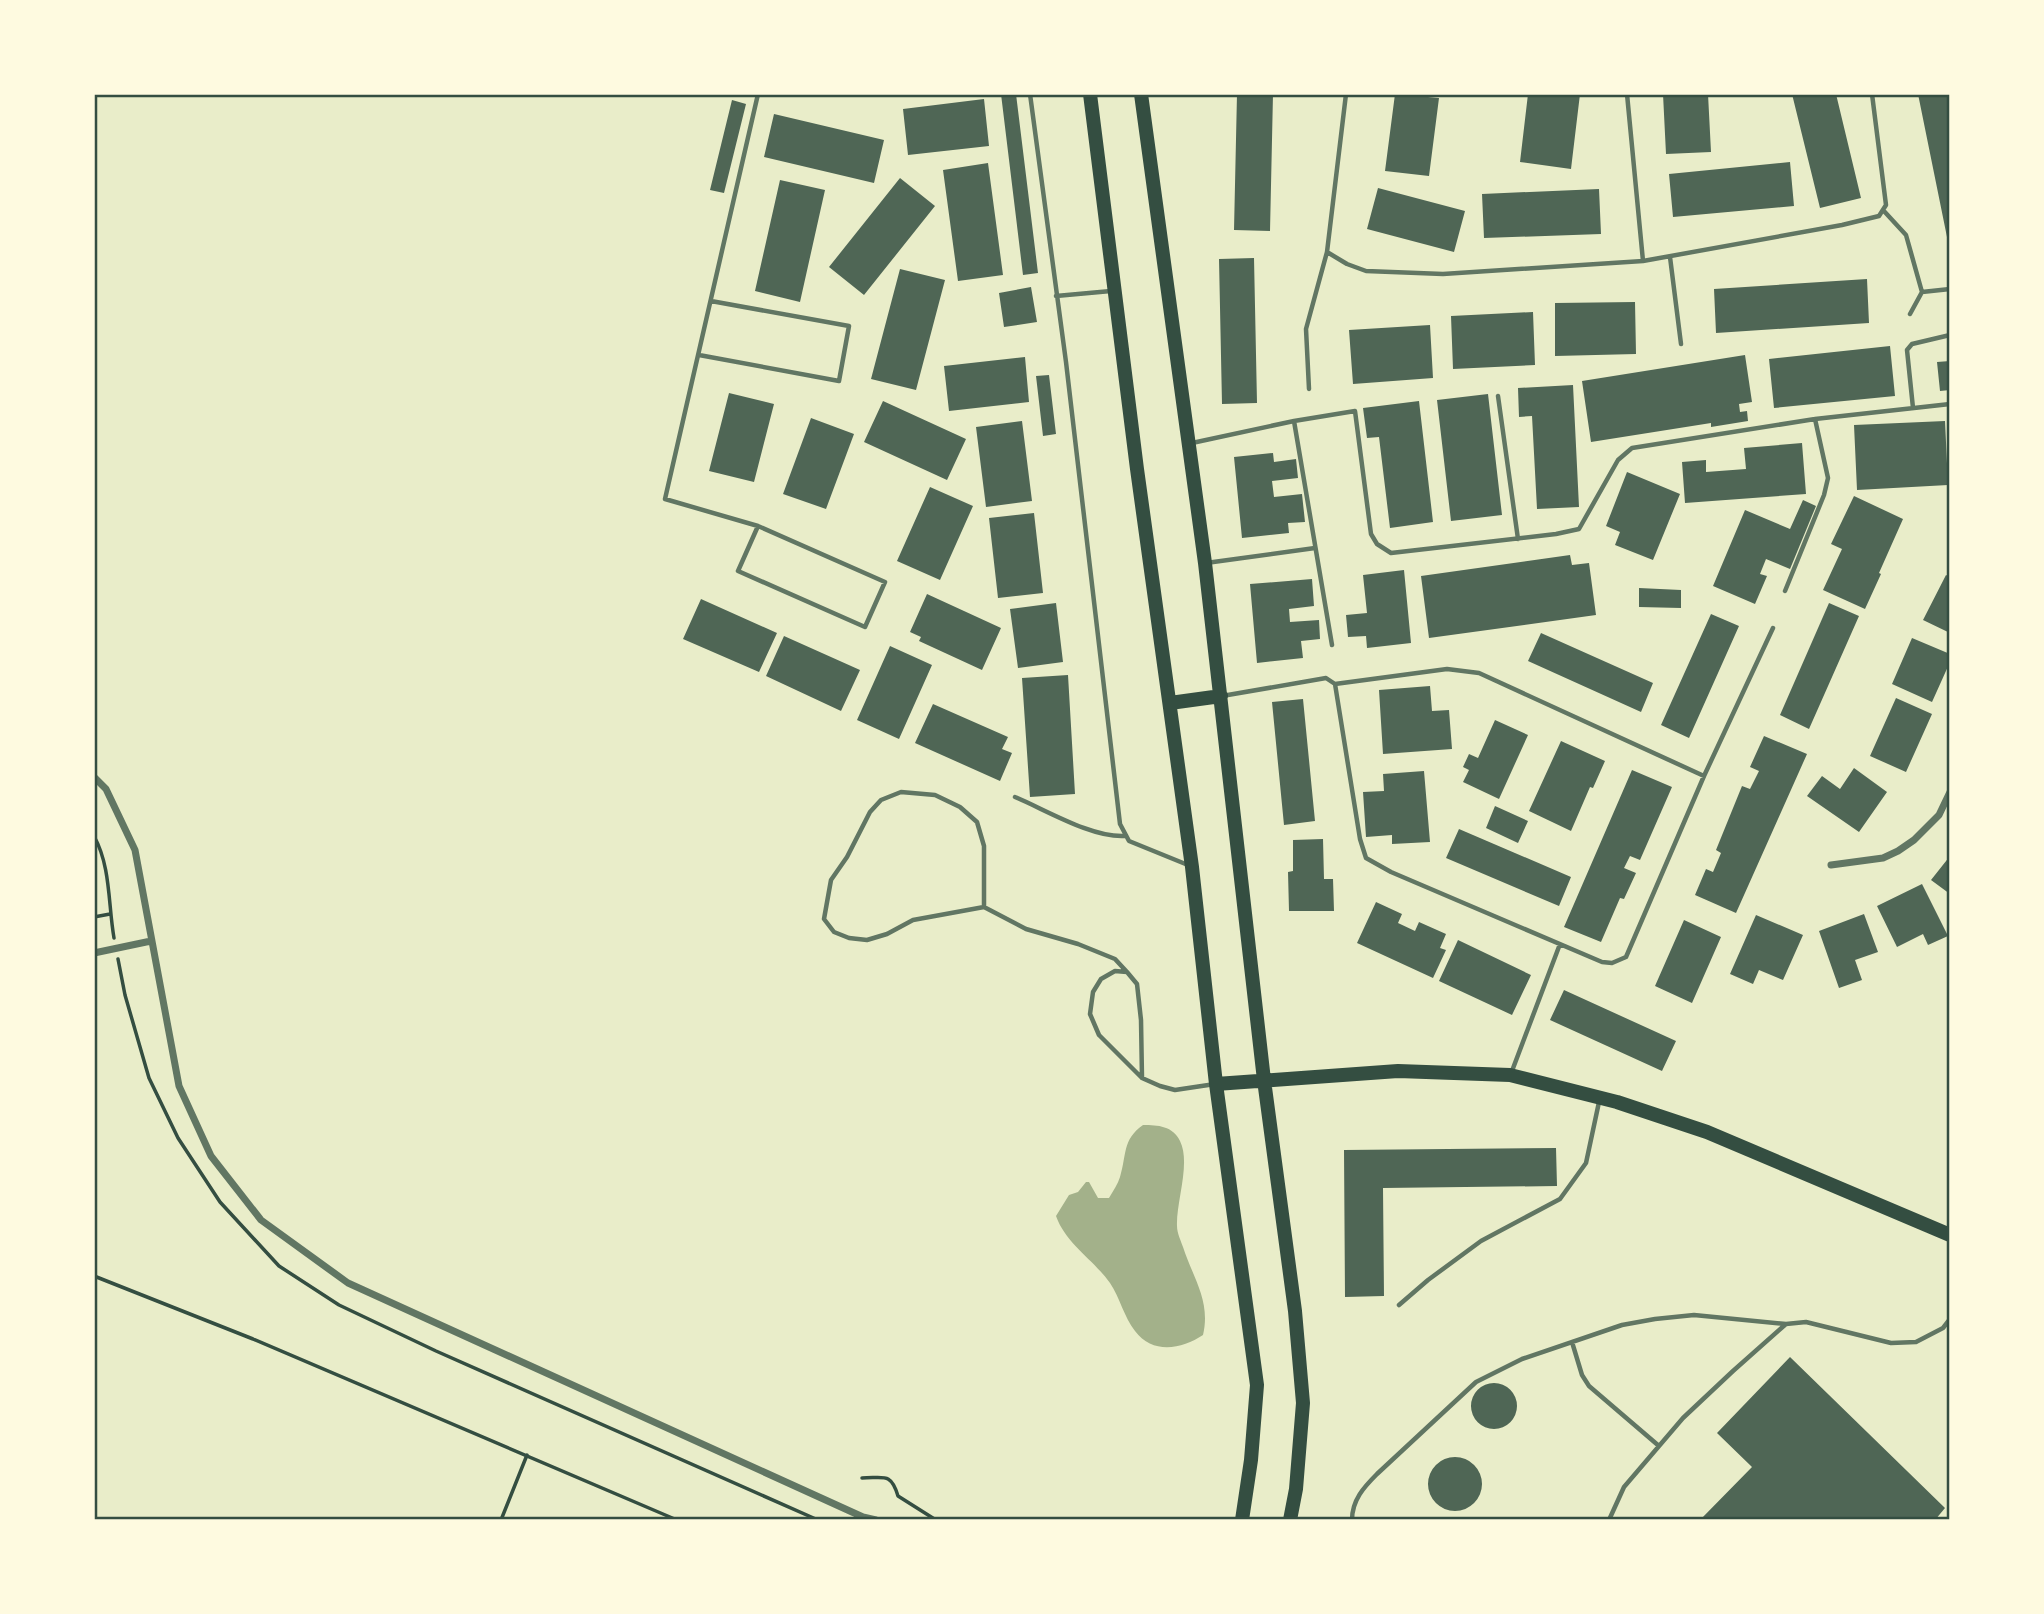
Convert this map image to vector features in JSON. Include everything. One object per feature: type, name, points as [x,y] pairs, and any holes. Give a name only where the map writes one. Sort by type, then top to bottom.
[{"type":"main road","points":[[1090,94],[1257,1385],[1251,1460],[1240,1517]]},
{"type":"main road","points":[[1141,94],[1205,563],[1264,1080],[1295,1311],[1303,1404],[1297,1489],[1290,1520]]},
{"type":"main road","points":[[1170,704],[1221,696]]},
{"type":"main road","points":[[1216,1084],[1398,1071],[1510,1075],[1600,1097],[1707,1132],[1950,1234]]},
{"type":"street","points":[[94,777],[106,789],[135,850],[179,1086],[211,1156],[261,1220],[348,1283],[850,1511],[876,1520]]},
{"type":"street","points":[[1831,865],[1883,858],[1898,851],[1939,816],[1950,792]]},
{"type":"street","points":[[94,953],[150,941]]},
{"type":"lane","points":[[758,94],[665,499],[758,526],[885,582],[865,627],[738,571],[758,526]]},
{"type":"lane","points":[[1030,94],[1066,362],[1120,824],[1129,841],[1192,867]]},
{"type":"lane","points":[[1309,389],[1306,329],[1327,252],[1346,94]]},
{"type":"lane","points":[[1627,94],[1643,261]]},
{"type":"lane","points":[[1327,252],[1366,271],[1443,274],[1643,261],[1879,216],[1886,205],[1872,94]]},
{"type":"lane","points":[[1884,210],[1906,235],[1923,292],[1910,314]]},
{"type":"lane","points":[[1670,257],[1681,344]]},
{"type":"lane","points":[[1923,292],[1950,289]]},
{"type":"lane","points":[[1056,296],[1116,291]]},
{"type":"lane","points":[[699,355],[839,381],[849,326],[711,301]]},
{"type":"lane","points":[[1913,408],[1907,350],[1912,344],[1950,335]]},
{"type":"lane","points":[[1498,396],[1518,539]]},
{"type":"lane","points":[[1188,444],[1355,411],[1371,534],[1377,544],[1391,553],[1556,534],[1579,528],[1618,460],[1632,448],[1815,419],[1950,404]]},
{"type":"lane","points":[[1785,591],[1824,495],[1828,478],[1815,419]]},
{"type":"lane","points":[[1294,421],[1332,645]]},
{"type":"lane","points":[[1205,563],[1315,548]]},
{"type":"lane","points":[[1335,684],[1360,839],[1366,858],[1391,872],[1602,962],[1612,963],[1626,957],[1704,776],[1773,628]]},
{"type":"lane","points":[[1221,696],[1326,678],[1335,684],[1447,670],[1479,673],[1704,776]]},
{"type":"lane","points":[[984,907],[984,846],[977,822],[960,807],[935,795],[901,792],[881,800],[870,812],[848,857],[831,880],[824,919],[834,932],[849,938],[867,940],[887,934],[913,920],[984,907],[1026,929],[1078,944],[1115,959],[1137,984],[1142,1077]]},
{"type":"lane","points":[[1015,797],[1093,832],[1113,837],[1126,836]]},
{"type":"lane","points":[[1510,1075],[1560,944]]},
{"type":"lane","points":[[1127,972],[1115,971],[1101,979],[1093,992],[1090,1014],[1099,1035],[1142,1077],[1160,1086],[1175,1090],[1216,1084]]},
{"type":"lane","points":[[1399,1305],[1480,1241],[1560,1199],[1586,1163],[1600,1097]]},
{"type":"lane","points":[[1352,1520],[1355,1501],[1365,1486],[1476,1382],[1522,1359],[1622,1325],[1694,1315],[1786,1324],[1806,1322],[1891,1343],[1916,1342],[1943,1328],[1950,1319]]},
{"type":"lane","points":[[1609,1520],[1624,1488],[1683,1418],[1786,1324]]},
{"type":"lane","points":[[1572,1342],[1588,1386],[1659,1446]]},
{"type":"path","points":[[94,836],[102,849],[113,932]]},
{"type":"path","points":[[94,918],[110,914]]},
{"type":"path","points":[[117,956],[125,995],[149,1078],[178,1138],[220,1202],[279,1266],[339,1305],[363,1317],[818,1520]]},
{"type":"path","points":[[94,1276],[253,1339],[677,1520]]},
{"type":"path","points":[[501,1520],[527,1455]]},
{"type":"path","points":[[862,1478],[889,1478],[894,1482],[898,1496],[936,1520]]},
{"type":"shaded area","points":[[1143,1125],[1169,1129],[1177,1136],[1183,1150],[1184,1171],[1177,1229],[1203,1300],[1205,1323],[1203,1335],[1177,1346],[1159,1347],[1142,1339],[1128,1320],[1110,1283],[1066,1235],[1056,1216],[1069,1195],[1078,1192],[1086,1182],[1089,1182],[1098,1198],[1109,1198],[1119,1180],[1128,1142]]},
{"type":"building","points":[[1001,94],[1016,94],[1038,273],[1023,275]]},
{"type":"building","points":[[1237,94],[1273,94],[1270,231],[1234,230]]},
{"type":"building","points":[[1395,94],[1439,98],[1429,176],[1385,171]]},
{"type":"building","points":[[1528,94],[1580,94],[1571,169],[1520,162]]},
{"type":"building","points":[[1663,94],[1708,94],[1711,152],[1666,154]]},
{"type":"building","points":[[1792,94],[1836,94],[1861,198],[1820,208]]},
{"type":"building","points":[[1918,94],[1950,94],[1950,242],[1948,242]]},
{"type":"building","points":[[984,99],[989,146],[908,155],[903,109]]},
{"type":"building","points":[[732,100],[746,104],[724,193],[710,190]]},
{"type":"building","points":[[774,114],[884,140],[874,183],[764,157]]},
{"type":"building","points":[[1790,162],[1794,206],[1673,217],[1669,174]]},
{"type":"building","points":[[988,163],[1003,275],[958,281],[943,170]]},
{"type":"building","points":[[900,178],[935,206],[864,295],[829,267]]},
{"type":"building","points":[[780,180],[825,190],[800,302],[755,291]]},
{"type":"building","points":[[1378,188],[1465,211],[1454,252],[1367,229]]},
{"type":"building","points":[[1599,189],[1601,234],[1484,238],[1482,194]]},
{"type":"building","points":[[1254,258],[1257,403],[1222,404],[1219,259]]},
{"type":"building","points":[[900,269],[945,280],[916,390],[871,379]]},
{"type":"building","points":[[1867,279],[1869,323],[1716,333],[1714,289]]},
{"type":"building","points":[[1031,287],[1037,322],[1004,327],[999,293]]},
{"type":"building","points":[[1635,302],[1636,354],[1555,356],[1555,303]]},
{"type":"building","points":[[1533,312],[1535,365],[1453,369],[1451,316]]},
{"type":"building","points":[[1430,325],[1433,378],[1353,384],[1349,330]]},
{"type":"building","points":[[1890,346],[1895,396],[1774,408],[1769,359]]},
{"type":"building","points":[[1745,355],[1752,402],[1739,404],[1740,412],[1747,411],[1748,421],[1711,427],[1711,423],[1591,442],[1582,381]]},
{"type":"building","points":[[1025,357],[1029,402],[949,411],[944,366]]},
{"type":"building","points":[[1950,361],[1950,390],[1940,391],[1937,362]]},
{"type":"building","points":[[1049,375],[1056,434],[1043,436],[1036,376]]},
{"type":"building","points":[[1573,385],[1579,507],[1537,509],[1532,416],[1519,417],[1518,388]]},
{"type":"building","points":[[729,393],[774,404],[754,482],[709,471]]},
{"type":"building","points":[[1488,394],[1502,515],[1451,521],[1437,400]]},
{"type":"building","points":[[883,401],[966,439],[947,480],[864,442]]},
{"type":"building","points":[[1419,401],[1433,522],[1390,528],[1379,437],[1367,438],[1363,408]]},
{"type":"building","points":[[811,418],[854,434],[826,509],[783,494]]},
{"type":"building","points":[[1022,421],[1032,501],[986,507],[976,427]]},
{"type":"building","points":[[1945,421],[1948,485],[1857,490],[1854,425]]},
{"type":"building","points":[[1802,443],[1806,494],[1685,503],[1682,462],[1706,460],[1706,472],[1746,469],[1744,448]]},
{"type":"building","points":[[1273,453],[1274,462],[1296,459],[1298,478],[1272,481],[1274,497],[1302,494],[1305,522],[1288,523],[1289,533],[1242,538],[1234,457]]},
{"type":"building","points":[[1627,472],[1680,494],[1653,560],[1615,545],[1620,532],[1606,526]]},
{"type":"building","points":[[930,487],[973,506],[940,580],[897,561]]},
{"type":"building","points":[[1854,496],[1903,519],[1865,609],[1823,590],[1842,549],[1831,544]]},
{"type":"building","points":[[1803,500],[1816,506],[1790,569],[1766,559],[1760,574],[1767,576],[1755,604],[1713,586],[1745,510],[1790,529]]},
{"type":"building","points":[[1034,513],[1043,593],[998,598],[989,518]]},
{"type":"building","points":[[1570,555],[1572,565],[1589,563],[1596,615],[1429,638],[1421,576]]},
{"type":"building","points":[[1404,570],[1411,643],[1367,648],[1366,636],[1348,637],[1346,615],[1367,613],[1363,575]]},
{"type":"building","points":[[1946,575],[1950,577],[1950,633],[1923,620]]},
{"type":"building","points":[[1312,579],[1314,606],[1289,609],[1290,622],[1319,620],[1320,639],[1301,641],[1303,658],[1257,663],[1250,584]]},
{"type":"building","points":[[1639,588],[1681,590],[1681,608],[1639,607]]},
{"type":"building","points":[[927,594],[1001,628],[982,670],[919,641],[921,637],[910,632]]},
{"type":"building","points":[[701,599],[777,633],[759,672],[683,639]]},
{"type":"building","points":[[1056,603],[1063,662],[1018,668],[1010,609]]},
{"type":"building","points":[[1829,603],[1859,616],[1809,729],[1780,715]]},
{"type":"building","points":[[1711,614],[1739,626],[1689,738],[1661,725]]},
{"type":"building","points":[[1541,633],[1653,683],[1641,712],[1528,661]]},
{"type":"building","points":[[784,636],[860,670],[841,711],[766,676]]},
{"type":"building","points":[[1912,638],[1950,654],[1950,662],[1932,702],[1892,684]]},
{"type":"building","points":[[890,646],[932,665],[899,739],[857,720]]},
{"type":"building","points":[[1068,675],[1075,794],[1030,797],[1022,678]]},
{"type":"building","points":[[1430,686],[1432,711],[1449,710],[1452,749],[1383,754],[1379,690]]},
{"type":"building","points":[[1896,698],[1932,714],[1906,772],[1870,756]]},
{"type":"building","points":[[1303,699],[1315,821],[1284,825],[1272,702]]},
{"type":"building","points":[[933,704],[1008,737],[1002,749],[1012,753],[1000,781],[915,743]]},
{"type":"building","points":[[1495,720],[1528,735],[1499,799],[1463,782],[1469,770],[1463,767],[1469,754],[1478,758]]},
{"type":"building","points":[[1764,736],[1807,754],[1736,913],[1695,895],[1706,869],[1713,872],[1721,853],[1716,850],[1742,786],[1750,789],[1759,771],[1750,767]]},
{"type":"building","points":[[1561,741],[1605,761],[1593,788],[1590,787],[1571,831],[1529,811]]},
{"type":"building","points":[[1854,768],[1887,792],[1859,832],[1807,796],[1822,776],[1840,789]]},
{"type":"building","points":[[1632,770],[1672,787],[1640,860],[1630,856],[1624,868],[1636,873],[1624,899],[1620,898],[1601,942],[1564,927]]},
{"type":"building","points":[[1424,771],[1430,842],[1392,844],[1392,835],[1366,837],[1363,792],[1384,791],[1383,774]]},
{"type":"building","points":[[1495,806],[1528,821],[1518,843],[1486,828]]},
{"type":"building","points":[[1459,829],[1571,877],[1559,906],[1446,858]]},
{"type":"building","points":[[1323,839],[1324,879],[1333,879],[1334,911],[1289,911],[1288,872],[1293,871],[1293,840]]},
{"type":"building","points":[[1950,856],[1950,894],[1931,880]]},
{"type":"building","points":[[1922,884],[1948,936],[1928,945],[1923,934],[1897,947],[1877,906]]},
{"type":"building","points":[[1376,902],[1402,914],[1398,923],[1415,931],[1419,922],[1446,934],[1440,948],[1446,950],[1433,978],[1357,943]]},
{"type":"building","points":[[1864,914],[1878,952],[1855,960],[1862,980],[1839,988],[1819,931]]},
{"type":"building","points":[[1756,915],[1803,935],[1783,980],[1759,970],[1753,984],[1730,974]]},
{"type":"building","points":[[1684,920],[1721,937],[1692,1003],[1655,986]]},
{"type":"building","points":[[1458,940],[1531,975],[1512,1015],[1439,981]]},
{"type":"building","points":[[1564,990],[1676,1041],[1662,1071],[1550,1020]]},
{"type":"building","points":[[1556,1148],[1557,1186],[1383,1188],[1384,1296],[1345,1297],[1344,1150]]},
{"type":"building","points":[[1790,1357],[1945,1508],[1935,1520],[1700,1520],[1752,1467],[1717,1433]]},
{"type":"building","points":[[1494,1383],[1511,1389],[1517,1406],[1511,1423],[1494,1429],[1477,1423],[1471,1406],[1477,1389]]},
{"type":"building","points":[[1460,1457],[1470,1461],[1478,1469],[1482,1484],[1478,1499],[1470,1507],[1450,1511],[1440,1507],[1432,1499],[1428,1479],[1432,1469],[1440,1461]]}]
